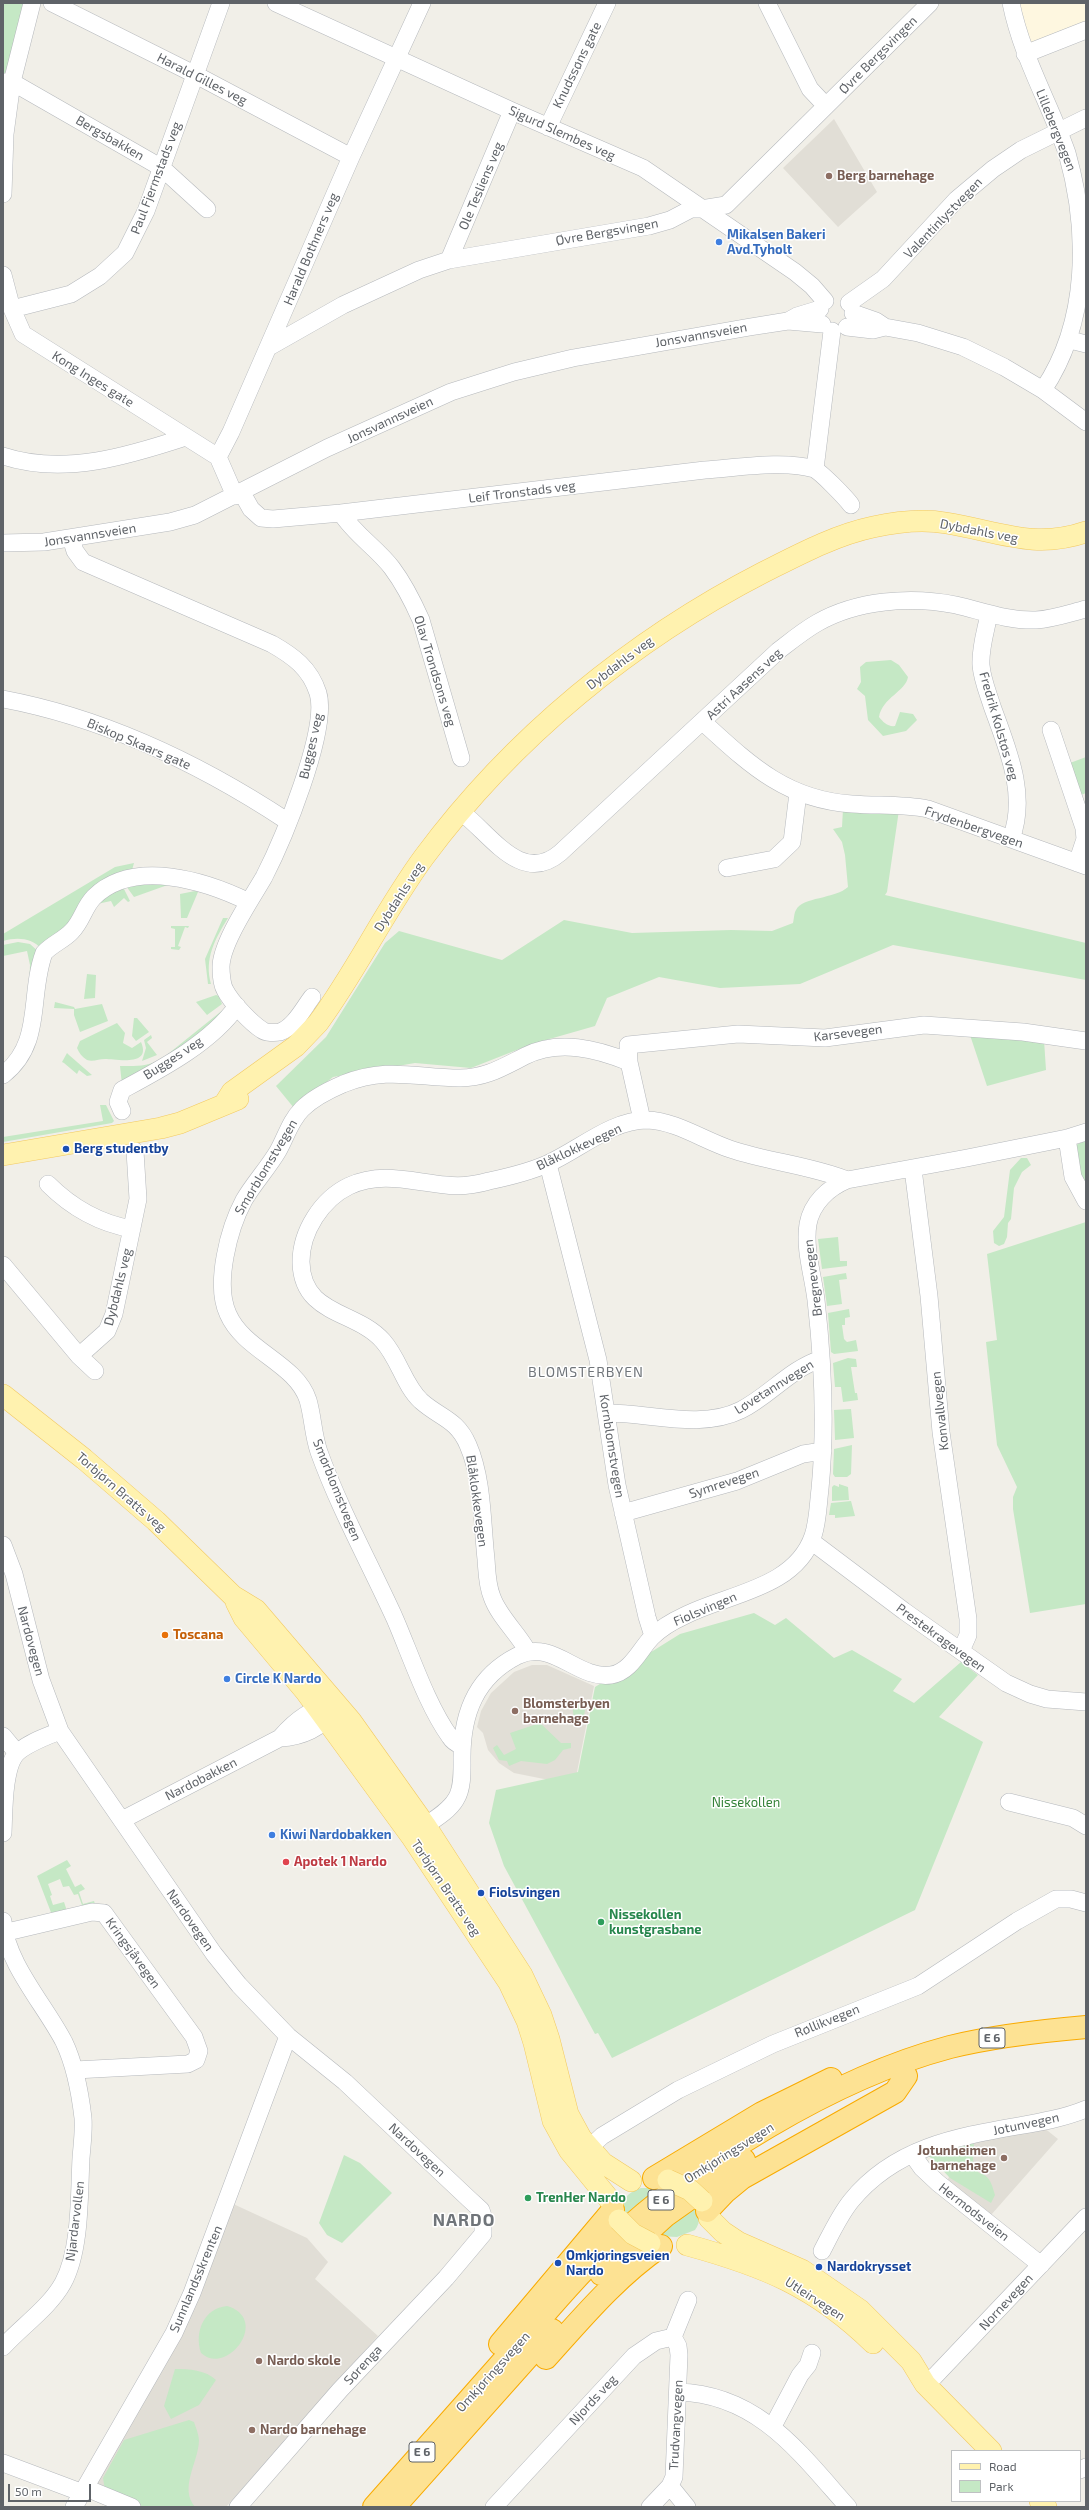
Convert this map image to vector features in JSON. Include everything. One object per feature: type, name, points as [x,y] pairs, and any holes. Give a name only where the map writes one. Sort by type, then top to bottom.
[{"type":"highway","name":"Omkjøringsvegen","points":[[374,2507],[618,2258],[665,2216],[726,2171],[774,2142],[856,2098],[903,2070],[948,2048],[994,2038],[1086,2027]]},
{"type":"highway","name":"Omkjøringsvegen","points":[[903,2070],[992,2053],[1086,2040]]},
{"type":"highway","name":"E 6","points":[[661,2179],[762,2112],[803,2091],[839,2075],[882,2061],[903,2070]]},
{"type":"highway","points":[[706,2210],[742,2178],[783,2153],[895,2092],[903,2070]]},
{"type":"highway","name":"E 6","points":[[476,2403],[476,2377],[498,2346],[615,2211]]},
{"type":"highway","points":[[476,2403],[503,2402],[614,2283],[642,2259],[656,2244]]},
{"type":"highway","name":"Omkjøringsvegen","points":[[395,2507],[476,2403]]},
{"type":"main road","name":"Dybdahls veg","points":[[3,1155],[161,1128],[198,1116],[225,1103],[232,1092],[296,1046],[329,1008],[396,899],[424,857],[485,783],[529,739],[614,666],[716,598],[816,547],[873,527],[910,522],[944,522],[1030,540],[1057,540],[1086,534]]},
{"type":"main road","name":"Torbjørn Bratts veg","points":[[3,1395],[84,1459],[156,1521],[233,1596],[256,1610],[327,1711],[418,1830],[525,1981],[541,2015],[549,2039],[568,2114],[589,2148],[603,2163],[631,2181]]},
{"type":"main road","name":"Torbjørn Bratts veg","points":[[418,1830],[509,1982],[524,2015],[534,2043],[553,2121],[569,2150],[615,2211]]},
{"type":"main road","points":[[661,2179],[690,2190],[706,2210],[704,2234],[687,2246],[656,2244],[633,2234],[615,2211],[618,2189],[631,2181],[661,2179]]},
{"type":"main road","name":"Utleirvegen","points":[[706,2210],[723,2232],[738,2242],[802,2270],[846,2298],[911,2361],[925,2384],[990,2450]]},
{"type":"main road","name":"Utleirvegen","points":[[687,2246],[736,2258],[792,2281],[856,2325],[906,2374],[925,2384]]},
{"type":"street","points":[[3,194],[7,82],[32,3]]},
{"type":"street","name":"Harald Gilles veg","points":[[52,3],[196,74],[351,157]]},
{"type":"street","name":"Paul Fjermstads veg","points":[[8,316],[71,294],[100,276],[126,253],[146,211],[221,3]]},
{"type":"street","name":"Sigurd Slembes veg","points":[[276,3],[512,111],[643,168],[812,286],[835,315]]},
{"type":"street","name":"Harald Bothners veg","points":[[218,457],[231,432],[269,347],[395,58],[422,3]]},
{"type":"street","name":"Knudssøns gate","points":[[548,127],[607,3]]},
{"type":"street","points":[[767,3],[810,89],[826,106]]},
{"type":"street","name":"Øvre Bergsvingen","points":[[269,347],[382,286],[449,260],[649,226],[670,220],[691,209],[726,205],[930,3]]},
{"type":"street","name":"Lillebergvegen","points":[[1011,3],[1025,54],[1058,130],[1075,177],[1082,207],[1085,234],[1084,296],[1080,317],[1070,340],[1043,390]]},
{"type":"street","points":[[1025,54],[1086,30]]},
{"type":"street","name":"Bergsbakken","points":[[7,82],[162,168],[207,209]]},
{"type":"street","name":"Ole Tesliens veg","points":[[449,260],[512,111]]},
{"type":"street","name":"Valentinlystvegen","points":[[835,315],[883,279],[934,224],[974,184],[1021,150],[1058,130],[1086,118]]},
{"type":"street","name":"Kong Inges gate","points":[[3,275],[8,316],[23,334],[218,457]]},
{"type":"street","points":[[835,315],[815,469],[844,495],[851,505]]},
{"type":"street","name":"Jonsvannsveien","points":[[3,543],[31,544],[170,522],[195,515],[327,448],[451,392],[514,372],[574,358],[788,321],[835,315],[873,330],[885,327],[918,333],[963,347],[1004,367],[1043,390],[1085,425]]},
{"type":"street","points":[[1070,340],[1086,344]]},
{"type":"street","points":[[3,456],[36,465],[59,466],[140,451],[186,437]]},
{"type":"street","points":[[218,457],[238,494]]},
{"type":"street","name":"Leif Tronstads veg","points":[[238,494],[251,510],[261,518],[341,513],[705,470],[764,466],[815,469]]},
{"type":"street","name":"Olav Trondsons veg","points":[[341,513],[349,526],[391,567],[411,598],[421,620],[460,758]]},
{"type":"street","name":"Bugges veg","points":[[71,538],[75,551],[83,562],[247,632],[292,656],[303,665],[318,693],[320,714],[311,758],[277,850],[226,948],[221,966],[224,989],[237,1006],[263,1031],[278,1032],[287,1028],[312,997]]},
{"type":"street","name":"Astri Aasens veg","points":[[461,812],[513,859],[531,864],[552,861],[778,651],[818,623],[833,615],[887,602],[922,601],[955,605],[989,614],[1022,620],[1037,620],[1086,609]]},
{"type":"street","name":"Fredrik Kolstøs veg","points":[[989,614],[981,666],[985,684],[1012,764],[1016,788],[1017,812],[1011,839]]},
{"type":"street","name":"Biskop Skaars gate","points":[[3,699],[79,720],[162,751],[226,784],[287,821]]},
{"type":"street","name":"Frydenbergvegen","points":[[703,722],[754,768],[798,793],[851,804],[906,805],[928,809],[1081,865],[1085,838],[1084,828],[1051,730]]},
{"type":"street","points":[[727,868],[774,859],[792,842],[798,793]]},
{"type":"street","points":[[3,1075],[17,1062],[27,1046],[44,954],[52,944],[71,932],[92,898],[124,881],[163,876],[190,878],[249,902]]},
{"type":"street","name":"Bugges veg","points":[[122,1111],[118,1102],[122,1090],[159,1070],[184,1054],[230,1016],[237,1006]]},
{"type":"street","name":"Karsevegen","points":[[628,1044],[738,1034],[825,1038],[924,1025],[1008,1030],[1086,1041]]},
{"type":"street","points":[[628,1044],[629,1062],[642,1120]]},
{"type":"street","name":"Smørblomstvegen","points":[[462,1746],[451,1738],[436,1711],[360,1546],[318,1449],[306,1393],[288,1373],[244,1337],[228,1315],[223,1294],[227,1251],[234,1224],[244,1201],[275,1155],[294,1119],[308,1104],[325,1092],[356,1079],[390,1073],[474,1078],[495,1073],[523,1057],[545,1049],[589,1049],[628,1044]]},
{"type":"street","name":"Smørblomstvegen","points":[[589,1049],[629,1062]]},
{"type":"street","name":"Blåklokkevegen","points":[[528,1652],[492,1598],[477,1481],[471,1452],[462,1433],[453,1422],[422,1402],[415,1394],[389,1349],[378,1336],[362,1325],[328,1309],[317,1301],[306,1283],[301,1261],[306,1239],[317,1214],[331,1197],[356,1183],[389,1177],[459,1186],[501,1179],[548,1164],[603,1134],[642,1120],[662,1122],[730,1149],[847,1180]]},
{"type":"street","name":"Bregnevegen","points":[[811,1541],[816,1522],[823,1451],[821,1360],[816,1298],[808,1248],[808,1225],[813,1210],[822,1197],[835,1185],[847,1180],[914,1169],[1067,1138],[1086,1132]]},
{"type":"street","points":[[1067,1138],[1073,1177],[1086,1201]]},
{"type":"street","name":"Dybdahls veg","points":[[79,1356],[100,1340],[110,1324],[138,1199],[135,1151]]},
{"type":"street","name":"Kornblomstvegen","points":[[548,1164],[598,1360],[608,1413],[623,1513],[647,1617],[654,1636]]},
{"type":"street","name":"Konvallvegen","points":[[914,1169],[929,1296],[941,1432],[968,1619],[968,1635],[961,1651]]},
{"type":"street","name":"Dybdahls veg","points":[[48,1184],[67,1202],[88,1215],[107,1224],[132,1229]]},
{"type":"street","points":[[3,1265],[79,1356],[95,1371]]},
{"type":"street","name":"Løvetannvegen","points":[[608,1413],[692,1419],[720,1418],[754,1402],[803,1367],[821,1360]]},
{"type":"street","name":"Symrevegen","points":[[623,1513],[737,1481],[803,1454],[823,1451]]},
{"type":"street","name":"Fiolsvingen","points":[[418,1830],[449,1808],[458,1797],[461,1778],[462,1746],[467,1714],[481,1684],[500,1666],[528,1652],[551,1653],[589,1671],[610,1675],[625,1668],[654,1636],[683,1616],[772,1581],[800,1558],[811,1541]]},
{"type":"street","name":"Prestekragevegen","points":[[811,1541],[990,1673],[1019,1690],[1062,1702],[1086,1702]]},
{"type":"street","name":"Nardovegen","points":[[3,1545],[14,1574],[41,1680],[60,1731],[214,1954],[239,1986],[288,2036],[345,2082],[481,2210],[484,2223]]},
{"type":"street","name":"Nardobakken","points":[[122,1820],[280,1738],[289,1727],[327,1711]]},
{"type":"street","points":[[3,1833],[9,1766],[17,1753],[38,1740],[60,1731]]},
{"type":"street","points":[[3,1736],[17,1753]]},
{"type":"street","points":[[1009,1802],[1073,1818],[1086,1826]]},
{"type":"street","name":"Røllikvegen","points":[[589,2148],[602,2136],[692,2084],[773,2044],[918,1986],[1017,1921],[1056,1899],[1071,1899],[1086,1903]]},
{"type":"street","name":"Kringsjåvegen","points":[[3,1929],[92,1912],[104,1914],[194,2037],[199,2051],[196,2060],[188,2064],[75,2070]]},
{"type":"street","name":"Njardarvollen","points":[[3,1929],[20,1969],[64,2043],[75,2070],[83,2119],[75,2245],[70,2266],[62,2283],[50,2300],[3,2347]]},
{"type":"street","name":"Sunnlandsskrenten","points":[[81,2496],[174,2333],[192,2293],[288,2036]]},
{"type":"street","name":"Jotunvegen","points":[[822,2251],[839,2219],[867,2184],[912,2154],[943,2141],[1058,2118],[1086,2109]]},
{"type":"street","points":[[583,2168],[589,2148]]},
{"type":"street","name":"Hermodsveien","points":[[912,2154],[922,2168],[938,2183],[1041,2265]]},
{"type":"street","name":"Nornevegen","points":[[925,2384],[935,2376],[1086,2218]]},
{"type":"street","name":"Sørenga","points":[[238,2507],[340,2390],[446,2278],[483,2234],[484,2223]]},
{"type":"street","points":[[673,2337],[688,2300]]},
{"type":"street","name":"Trudvangvegen","points":[[650,2507],[670,2486],[674,2477],[678,2392],[678,2346],[673,2337]]},
{"type":"street","name":"Njords veg","points":[[494,2507],[631,2359],[656,2341],[673,2337]]},
{"type":"street","points":[[773,2426],[800,2376],[808,2365],[812,2353]]},
{"type":"street","points":[[678,2392],[703,2394],[718,2398],[747,2410],[773,2426],[848,2507]]},
{"type":"street","points":[[3,2463],[81,2496],[132,2507]]},
{"type":"street","points":[[670,2486],[688,2507]]},
{"type":"shaded area","points":[[1011,3],[1086,3],[1086,30],[1025,54]]},
{"type":"shaded area","name":"Berg barnehage","points":[[834,119],[877,192],[838,227],[783,168]]},
{"type":"shaded area","points":[[532,1665],[547,1665],[594,1686],[575,1782],[564,1783],[514,1773],[499,1763],[488,1750],[483,1733],[477,1727],[481,1711],[491,1693],[514,1672]]},
{"type":"shaded area","points":[[1043,2127],[1058,2139],[991,2215],[947,2181],[949,2177],[934,2155],[935,2148]]},
{"type":"shaded area","name":"Nardo skole","points":[[229,2202],[307,2238],[328,2262],[315,2279],[378,2336],[226,2507],[134,2507],[96,2491],[95,2477]]},
{"type":"green space","points":[[3,3],[27,3],[6,76],[3,76]]},
{"type":"green space","points":[[891,660],[899,665],[908,677],[903,686],[881,710],[879,717],[890,726],[895,726],[900,712],[913,714],[917,720],[906,731],[883,736],[868,720],[865,696],[857,689],[861,682],[860,667],[866,662]]},
{"type":"green space","points":[[1086,757],[1086,793],[1081,795],[1070,763]]},
{"type":"green space","points":[[843,809],[899,810],[887,892],[885,895],[1086,943],[1086,980],[893,945],[800,984],[720,988],[659,977],[607,998],[595,1026],[532,1044],[471,1068],[415,1063],[333,1077],[294,1108],[276,1086],[326,1037],[385,943],[399,931],[502,960],[564,920],[632,933],[731,930],[772,931],[793,923],[794,914],[799,906],[812,900],[835,894],[848,887],[845,855],[842,842],[833,829],[842,827]]},
{"type":"green space","points":[[134,863],[132,870],[74,923],[42,949],[38,945],[24,939],[3,941],[3,934],[115,867]]},
{"type":"green space","points":[[176,882],[134,897],[126,886]]},
{"type":"green space","points":[[124,889],[130,901],[128,902],[124,898],[114,907],[111,901],[97,904],[101,895]]},
{"type":"green space","points":[[195,891],[198,892],[187,918],[181,918],[180,894]]},
{"type":"green space","points":[[223,918],[228,918],[212,950],[209,966],[211,984],[208,984],[205,959]]},
{"type":"green space","points":[[171,926],[189,926],[188,928],[185,927],[178,946],[181,947],[179,950],[171,949],[171,947],[175,947],[175,929],[171,928]]},
{"type":"green space","points":[[18,942],[30,944],[40,953],[29,990],[30,965],[27,951],[3,956],[3,945]]},
{"type":"green space","points":[[87,974],[96,975],[95,998],[84,999]]},
{"type":"green space","points":[[216,995],[219,996],[222,1004],[207,1015],[196,1002]]},
{"type":"green space","points":[[55,1002],[74,1007],[75,1009],[102,1004],[108,1021],[80,1032],[74,1015],[74,1009],[54,1008]]},
{"type":"green space","points":[[224,1009],[213,1027],[122,1085],[120,1066],[137,1066],[158,1061]]},
{"type":"green space","points":[[134,1018],[137,1018],[149,1032],[136,1041],[132,1036]]},
{"type":"green space","points":[[117,1023],[125,1033],[123,1043],[132,1048],[141,1042],[143,1050],[142,1055],[131,1060],[105,1059],[94,1061],[89,1061],[82,1056],[77,1048],[80,1041]]},
{"type":"green space","points":[[969,1032],[1044,1040],[1046,1070],[987,1086]]},
{"type":"green space","points":[[151,1035],[152,1038],[147,1042],[157,1055],[142,1061],[146,1048],[144,1040]]},
{"type":"green space","points":[[67,1053],[92,1075],[87,1076],[79,1070],[77,1074],[62,1062]]},
{"type":"green space","points":[[100,1105],[106,1105],[114,1121],[112,1123],[3,1142],[3,1137],[103,1121]]},
{"type":"green space","points":[[1086,1140],[1086,1196],[1079,1185],[1076,1145]]},
{"type":"green space","points":[[1021,1158],[1027,1158],[1031,1165],[1022,1172],[1014,1188],[1011,1219],[1008,1223],[1007,1237],[1004,1244],[999,1246],[994,1243],[993,1231],[1004,1217],[1010,1170]]},
{"type":"green space","points":[[1086,1222],[1086,1604],[1030,1613],[1013,1509],[1013,1497],[1017,1487],[997,1445],[986,1342],[997,1340],[987,1254]]},
{"type":"green space","points":[[838,1237],[840,1261],[847,1261],[847,1266],[822,1269],[818,1239]]},
{"type":"green space","points":[[846,1273],[847,1279],[839,1280],[842,1304],[827,1306],[823,1277]]},
{"type":"green space","points":[[849,1309],[850,1317],[845,1318],[845,1325],[842,1325],[844,1339],[847,1342],[856,1340],[858,1351],[834,1354],[831,1352],[828,1313]]},
{"type":"green space","points":[[848,1358],[856,1359],[857,1367],[851,1367],[855,1393],[857,1393],[858,1400],[843,1402],[841,1387],[835,1387],[833,1363]]},
{"type":"green space","points":[[851,1409],[854,1438],[835,1440],[834,1410]]},
{"type":"green space","points":[[852,1445],[851,1474],[847,1477],[835,1477],[833,1474],[834,1449]]},
{"type":"green space","points":[[839,1484],[848,1487],[849,1500],[832,1501],[832,1487],[834,1485],[839,1487]]},
{"type":"green space","points":[[851,1501],[855,1516],[835,1518],[835,1515],[829,1515],[831,1503]]},
{"type":"green space","name":"Nissekollen","points":[[754,1613],[775,1625],[786,1618],[834,1658],[852,1650],[902,1679],[893,1691],[914,1703],[961,1662],[978,1675],[939,1717],[983,1742],[915,1910],[612,2058],[598,2033],[595,2034],[504,1866],[489,1823],[496,1790],[578,1772],[595,1687],[680,1634]]},
{"type":"green space","points":[[579,1702],[585,1710],[583,1723],[575,1724],[572,1705]]},
{"type":"green space","points":[[540,1723],[561,1743],[571,1743],[571,1748],[563,1750],[555,1760],[547,1764],[521,1761],[509,1766],[507,1761],[499,1760],[493,1748],[497,1745],[504,1755],[516,1749],[510,1733]]},
{"type":"green space","points":[[67,1860],[71,1866],[66,1869],[75,1887],[81,1884],[85,1889],[79,1892],[83,1904],[94,1901],[95,1904],[83,1908],[78,1894],[74,1895],[69,1886],[63,1887],[60,1879],[48,1884],[52,1895],[50,1896],[53,1905],[64,1902],[67,1911],[52,1915],[37,1876]]},
{"type":"green space","points":[[974,2141],[973,2163],[979,2173],[986,2176],[992,2184],[995,2195],[991,2203],[950,2178],[928,2155]]},
{"type":"green space","points":[[344,2155],[360,2163],[392,2193],[342,2243],[327,2235],[319,2223]]},
{"type":"green space","points":[[641,2188],[658,2188],[626,2214],[623,2205],[626,2197],[632,2192]]},
{"type":"green space","points":[[694,2207],[698,2212],[699,2218],[695,2230],[677,2237],[658,2236]]},
{"type":"green space","points":[[227,2306],[240,2313],[245,2322],[245,2333],[240,2343],[232,2352],[222,2358],[211,2358],[201,2353],[199,2345],[200,2329],[207,2316],[212,2311]]},
{"type":"green space","points":[[175,2369],[202,2372],[216,2380],[199,2405],[171,2419],[164,2406]]},
{"type":"green space","points":[[189,2420],[194,2422],[199,2439],[189,2484],[191,2500],[195,2507],[143,2507],[105,2490],[103,2478],[124,2440]]},
{"type":"place","name":"Berg barnehage","points":[[829,176]]},
{"type":"place","name":"Mikalsen Bakeri Avd.Tyholt","points":[[719,242]]},
{"type":"place","name":"Berg studentby","points":[[66,1149]]},
{"type":"place","name":"Toscana","points":[[165,1635]]},
{"type":"place","name":"Circle K Nardo","points":[[227,1679]]},
{"type":"place","name":"Blomsterbyen barnehage","points":[[515,1711]]},
{"type":"place","name":"Kiwi Nardobakken","points":[[272,1835]]},
{"type":"place","name":"Apotek 1 Nardo","points":[[286,1862]]},
{"type":"place","name":"Fiolsvingen","points":[[481,1893]]},
{"type":"place","name":"Nissekollen kunstgrasbane","points":[[601,1922]]},
{"type":"place","name":"Jotunheimen barnehage","points":[[1004,2158]]},
{"type":"place","name":"TrenHer Nardo","points":[[528,2198]]},
{"type":"place","name":"Omkjøringsveien Nardo","points":[[558,2263]]},
{"type":"place","name":"Nardokrysset","points":[[819,2267]]},
{"type":"place","name":"Nardo skole","points":[[259,2361]]},
{"type":"place","name":"Nardo barnehage","points":[[252,2430]]},
{"type":"district","name":"BLOMSTERBYEN","points":[[586,1372]]},
{"type":"district","name":"NARDO","points":[[464,2220]]}]
